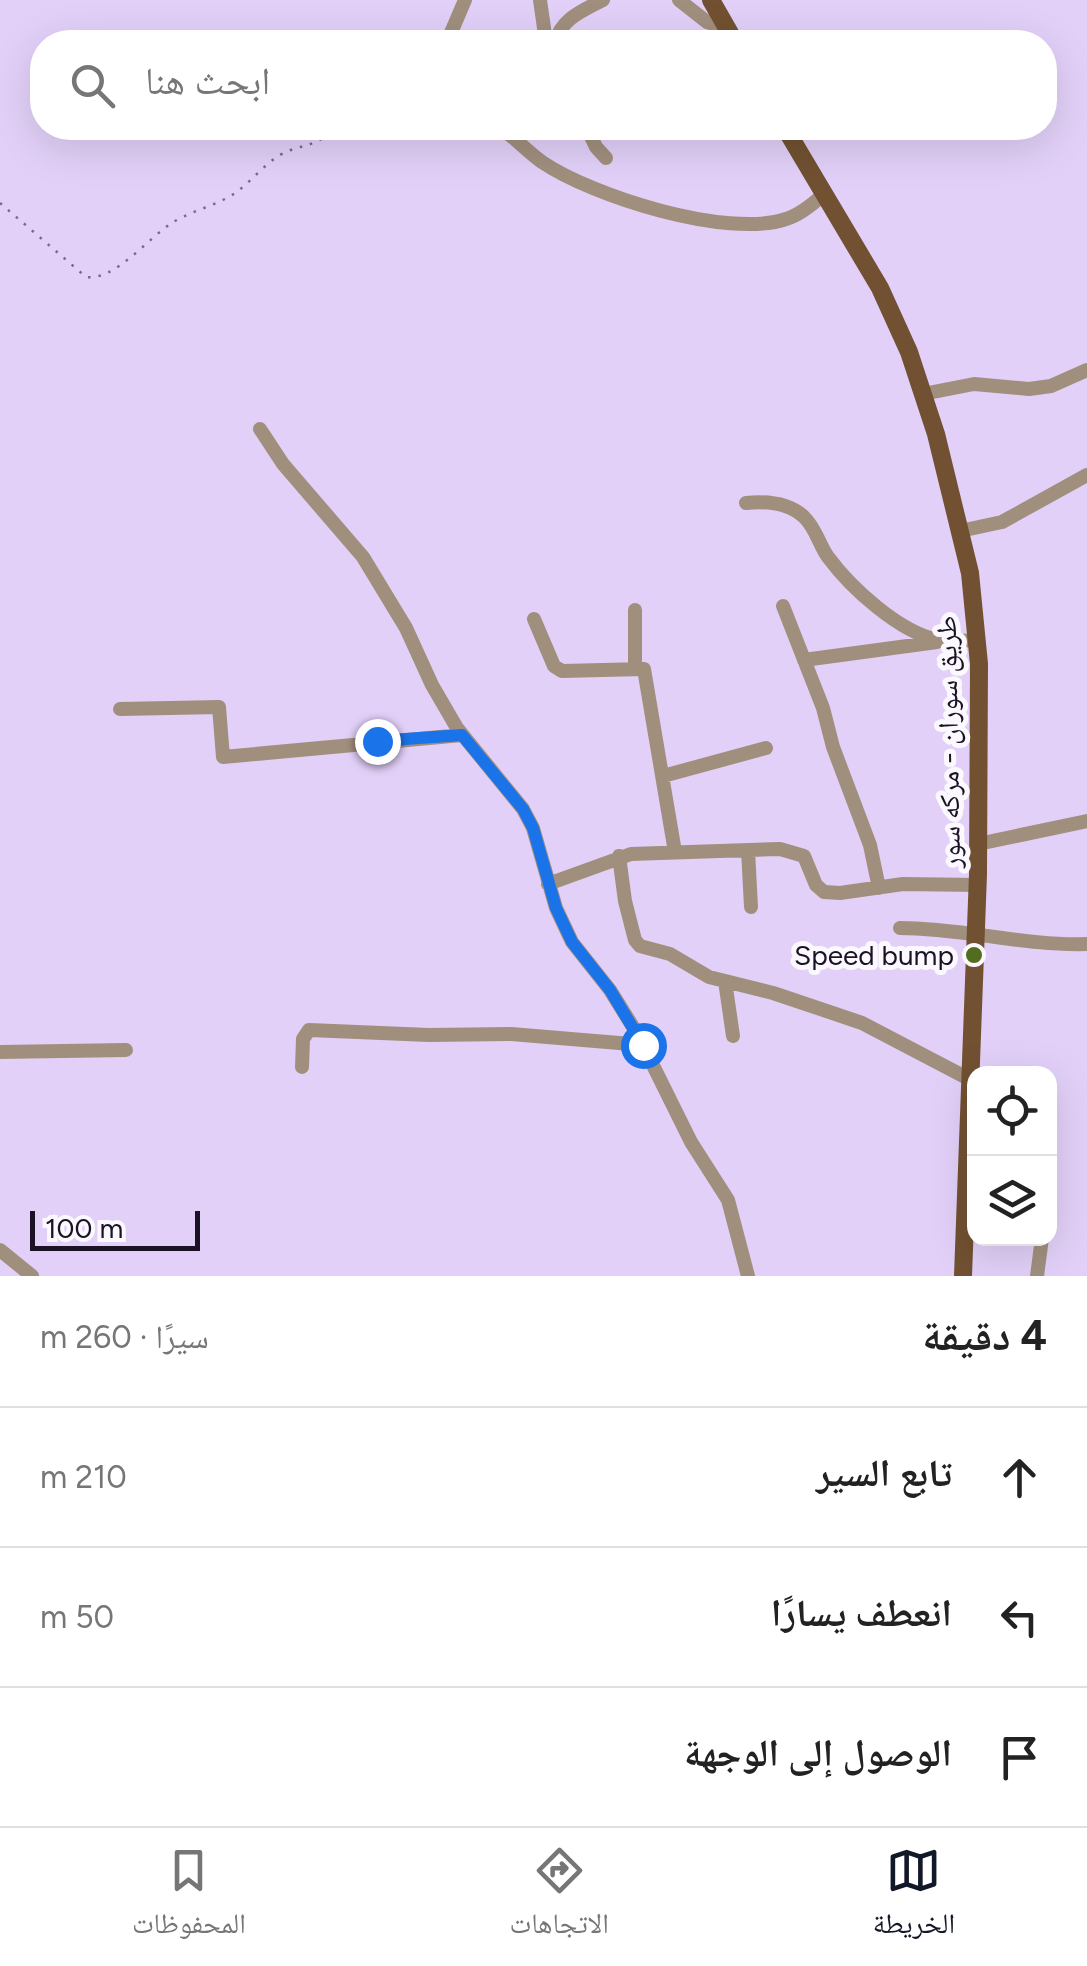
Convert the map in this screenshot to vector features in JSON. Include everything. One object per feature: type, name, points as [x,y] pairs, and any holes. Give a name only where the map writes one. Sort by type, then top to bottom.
[{"type":"main road","points":[[715,0],[729,30]]},
{"type":"main road","name":"طريق سوران - مركه سور","points":[[792,140],[880,288],[909,352],[970,573],[976,640],[978,844],[971,1066]]},
{"type":"main road","name":"طريق سوران - مركه سور","points":[[964,1276],[971,1156]]},
{"type":"street","points":[[453,30],[464,0]]},
{"type":"street","points":[[540,0],[544,30]]},
{"type":"street","points":[[561,30],[568,19],[604,0]]},
{"type":"street","points":[[679,0],[722,30]]},
{"type":"street","points":[[517,140],[555,169],[652,210],[716,221],[761,223],[785,220],[824,194]]},
{"type":"street","points":[[592,140],[606,158]]},
{"type":"street","points":[[923,394],[974,384],[1029,389],[1051,386],[1087,370]]},
{"type":"street","points":[[260,428],[282,464],[363,557],[462,735],[523,809],[572,942],[610,990],[643,1045],[691,1142],[728,1200],[748,1276]]},
{"type":"street","points":[[960,531],[1002,522],[1087,475]]},
{"type":"street","points":[[746,502],[766,501],[802,514],[812,525],[822,549],[856,589],[915,634],[942,641]]},
{"type":"street","points":[[784,606],[870,845],[879,888]]},
{"type":"street","points":[[635,610],[635,669]]},
{"type":"street","points":[[534,619],[554,666],[562,671],[644,669],[675,852]]},
{"type":"street","points":[[804,660],[976,640]]},
{"type":"street","points":[[120,709],[219,708],[223,757],[462,735]]},
{"type":"street","points":[[663,776],[766,748]]},
{"type":"street","points":[[978,844],[1087,821]]},
{"type":"street","points":[[748,850],[750,908]]},
{"type":"street","points":[[548,884],[619,856],[791,850],[804,856],[816,885],[824,892],[840,894],[903,884],[978,886]]},
{"type":"street","points":[[619,856],[625,902],[640,946],[670,954],[725,981],[862,1023],[967,1078]]},
{"type":"street","points":[[900,928],[942,928],[1062,945],[1087,944]]},
{"type":"street","points":[[725,981],[733,1036]]},
{"type":"street","points":[[302,1067],[303,1039],[308,1030],[429,1036],[511,1034],[643,1045]]},
{"type":"street","points":[[0,1052],[126,1050]]},
{"type":"street","points":[[1037,1276],[1041,1246]]},
{"type":"street","points":[[0,1250],[32,1276]]},
{"type":"path","points":[[0,203],[21,218],[60,258],[95,278],[108,275],[147,239],[177,220],[214,206],[238,191],[277,157],[321,140]]},
{"type":"place","name":"Speed bump","points":[[974,955]]},
{"type":"route","points":[[377,741],[462,735],[523,809],[533,828],[556,908],[572,942],[610,990],[643,1045]]}]
